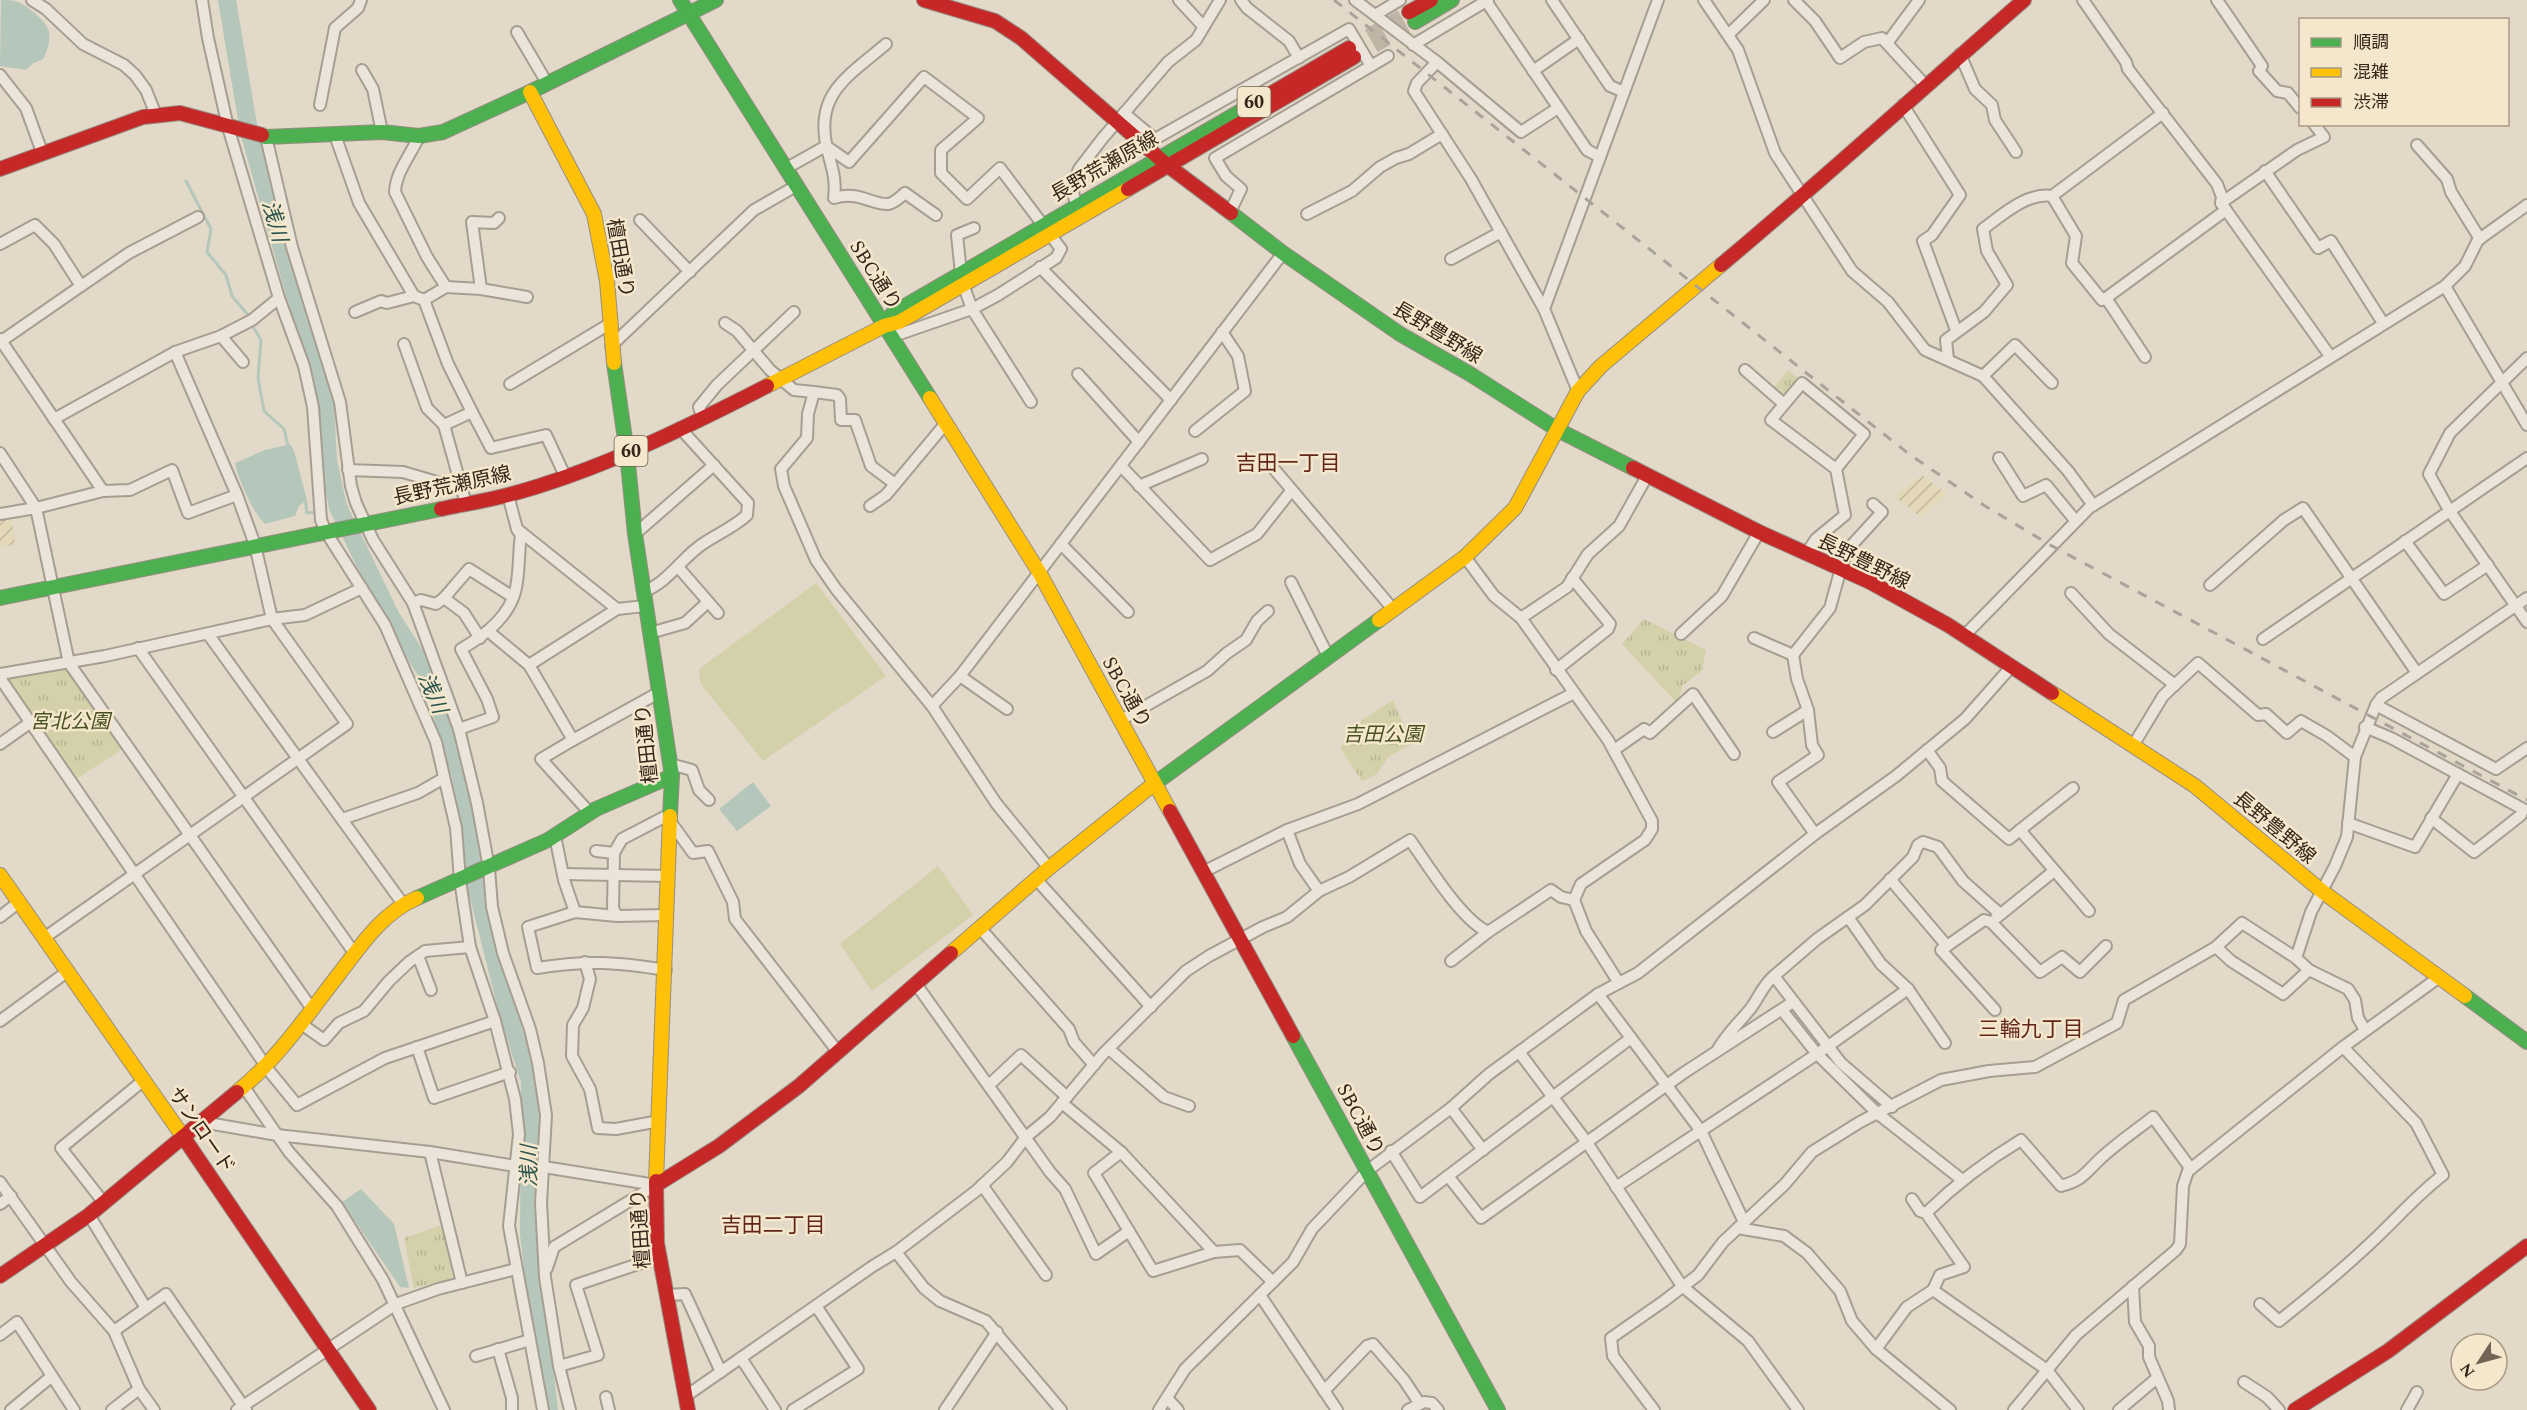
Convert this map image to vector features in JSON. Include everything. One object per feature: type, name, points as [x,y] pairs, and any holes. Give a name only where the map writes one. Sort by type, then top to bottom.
[{"type":"street","points":[[32,0],[48,5],[84,44],[124,65],[135,75],[146,90],[156,115]]},
{"type":"street","points":[[202,0],[208,38],[231,127],[279,298],[304,366],[314,406],[321,520],[385,625],[432,732],[444,778],[456,828],[470,947],[510,1072],[519,1134],[509,1226],[543,1410]]},
{"type":"street","points":[[320,105],[335,28],[358,8],[361,0]]},
{"type":"street","name":"SBC通り","points":[[680,0],[1039,572],[1498,1410]]},
{"type":"street","points":[[0,169],[143,117],[156,115],[180,113],[264,136],[382,132],[420,136],[443,132],[530,92],[716,0]]},
{"type":"street","name":"長野豊野線","points":[[924,0],[967,11],[1004,27],[1021,38],[1121,117],[1162,161],[1283,253],[1400,334],[1470,374],[1558,430],[1759,532],[1841,568],[1948,625],[2133,744],[2195,786],[2323,892],[2527,1042]]},
{"type":"street","points":[[1179,0],[1203,27]]},
{"type":"street","points":[[1076,205],[1072,188],[1079,169],[1168,62],[1196,40],[1220,0]]},
{"type":"street","points":[[1241,0],[1247,8],[1289,41],[1299,58]]},
{"type":"street","points":[[1355,0],[1437,62],[1521,132],[1558,108]]},
{"type":"street","points":[[1375,15],[1400,0]]},
{"type":"street","points":[[1431,0],[1412,17],[1452,0]]},
{"type":"street","points":[[1552,0],[1610,86],[1624,92]]},
{"type":"street","points":[[1544,309],[1658,0]]},
{"type":"street","points":[[1704,0],[1729,34],[1750,81],[1775,153],[1852,271],[1888,302],[1925,350],[1983,376],[2068,471],[2093,505]]},
{"type":"street","points":[[1729,34],[1764,0]]},
{"type":"street","points":[[1794,0],[1815,21],[1840,58],[1864,42],[1882,38],[1925,85]]},
{"type":"street","points":[[1888,42],[1919,0]]},
{"type":"street","points":[[544,1277],[554,1247],[719,1146],[799,1086],[1036,879],[1155,783],[1465,557],[1515,508],[1578,391],[1601,366],[1803,197],[1925,85],[2024,0]]},
{"type":"street","points":[[2083,0],[2126,62],[2128,69],[2217,184],[2223,197],[2223,206],[2330,356]]},
{"type":"street","points":[[2217,0],[2262,66],[2259,71],[2277,91],[2288,93],[2299,106]]},
{"type":"street","points":[[1413,45],[1487,1],[1587,150],[1600,157]]},
{"type":"street","points":[[1121,117],[1155,139],[1349,29],[1371,66]]},
{"type":"street","points":[[517,32],[547,83]]},
{"type":"street","points":[[1533,71],[1579,39]]},
{"type":"street","points":[[886,44],[843,83],[828,100],[823,119],[826,146],[836,182],[834,198],[866,197],[887,204],[905,193],[936,214]]},
{"type":"street","name":"長野荒瀬原線","points":[[0,598],[466,504],[508,495],[566,478],[627,453],[783,378],[888,332],[893,313],[962,279],[1352,52]]},
{"type":"street","points":[[1960,54],[1975,89],[1992,105],[1995,120],[2016,152]]},
{"type":"street","points":[[1230,212],[1241,189],[1226,176],[1215,158],[1388,56]]},
{"type":"street","points":[[1437,62],[1417,83],[1414,91],[1471,179],[1544,309],[1578,391]]},
{"type":"street","points":[[362,70],[373,89],[382,132]]},
{"type":"street","points":[[0,75],[26,108],[42,152]]},
{"type":"street","points":[[826,146],[849,162],[924,77],[978,118],[941,150],[941,172],[967,199],[1000,168],[1061,249],[1056,258],[972,309],[888,332]]},
{"type":"street","name":"檀田通り","points":[[530,92],[594,214],[608,281],[611,346],[627,453],[635,534],[671,770],[666,970],[656,1185],[657,1243],[687,1403]]},
{"type":"street","points":[[1903,105],[1960,195],[1932,235],[1923,241],[1956,330]]},
{"type":"street","points":[[1948,359],[1946,340],[1956,330],[1984,312],[2007,285],[1987,251],[1983,229],[2012,209],[2041,194],[2052,196],[2163,113]]},
{"type":"street","points":[[2052,196],[2076,236],[2072,263],[2102,300],[2265,171],[2297,150],[2324,137],[2316,126]]},
{"type":"street","points":[[335,135],[359,203],[419,298],[448,364],[491,448],[546,435],[566,478]]},
{"type":"street","points":[[1307,214],[1352,191],[1380,167],[1442,135]]},
{"type":"street","points":[[264,136],[292,247],[340,402],[348,470],[362,524],[413,603],[459,729],[477,803],[492,907],[502,952],[530,1029],[546,1115],[541,1203],[544,1277],[559,1366],[570,1410]]},
{"type":"street","points":[[420,136],[412,154],[396,178],[395,192],[427,257],[446,287]]},
{"type":"street","points":[[2417,145],[2447,179],[2451,192],[2480,239]]},
{"type":"street","points":[[785,169],[826,146]]},
{"type":"street","name":"長野荒瀬原線","points":[[1046,229],[1076,205],[1162,161]]},
{"type":"street","points":[[2265,171],[2318,248],[2331,241],[2383,323]]},
{"type":"street","points":[[611,346],[754,210],[796,186]]},
{"type":"street","points":[[1964,636],[2075,520],[2093,505],[2445,286],[2465,266],[2480,239],[2527,205]]},
{"type":"street","points":[[103,491],[0,340],[129,253],[198,217]]},
{"type":"street","points":[[481,289],[472,222],[494,223],[499,218]]},
{"type":"street","points":[[640,220],[690,272]]},
{"type":"street","points":[[0,244],[35,225],[54,244],[81,286]]},
{"type":"street","points":[[974,228],[957,235],[962,279],[972,309],[1031,402]]},
{"type":"street","points":[[1451,259],[1501,232]]},
{"type":"street","points":[[932,705],[960,676],[1283,253]]},
{"type":"street","points":[[1040,267],[1170,400]]},
{"type":"street","points":[[2445,286],[2501,385],[2527,425]]},
{"type":"street","points":[[355,312],[381,301],[387,303],[419,298],[446,287],[481,289],[527,297]]},
{"type":"street","points":[[54,419],[175,352],[221,336],[252,320],[279,298]]},
{"type":"street","points":[[2106,298],[2145,357]]},
{"type":"street","points":[[702,417],[699,407],[717,386],[794,312]]},
{"type":"street","points":[[510,384],[611,323]]},
{"type":"street","points":[[725,324],[737,331],[770,370],[783,378],[794,390],[837,395],[840,399],[841,420],[855,420],[871,466],[895,484]]},
{"type":"street","points":[[1196,431],[1245,391],[1238,356],[1222,332]]},
{"type":"street","points":[[221,336],[243,362]]},
{"type":"street","points":[[404,344],[427,408],[444,424],[466,504]]},
{"type":"street","points":[[1983,376],[2015,345],[2052,383]]},
{"type":"street","points":[[44,938],[347,724],[272,619],[255,545],[237,495],[175,352]]},
{"type":"street","points":[[2527,358],[2450,433],[2429,474],[2449,510],[2527,622]]},
{"type":"street","points":[[1745,370],[1784,404]]},
{"type":"street","points":[[1078,374],[1139,442]]},
{"type":"street","points":[[1806,554],[1816,539],[1845,515],[1836,470],[1771,420],[1802,383],[1864,434],[1836,470]]},
{"type":"street","points":[[814,392],[808,414],[807,438],[780,469],[784,486],[816,560],[836,589],[932,705],[996,803],[1049,868]]},
{"type":"street","points":[[444,424],[472,412]]},
{"type":"street","points":[[870,506],[886,495],[946,423]]},
{"type":"street","points":[[643,592],[657,586],[703,543],[733,528],[747,515],[748,503],[680,428]]},
{"type":"street","points":[[0,453],[36,508],[69,663],[312,1009]]},
{"type":"street","points":[[1999,458],[2023,496],[2046,485],[2075,520]]},
{"type":"street","points":[[2263,639],[2350,577],[2527,458]]},
{"type":"street","points":[[1139,486],[1202,459]]},
{"type":"street","points":[[1269,464],[1392,608]]},
{"type":"street","points":[[635,534],[714,465]]},
{"type":"street","points":[[1120,466],[1210,560],[1257,534],[1292,492]]},
{"type":"street","points":[[0,514],[36,508],[103,491],[130,490],[172,470],[188,513],[237,495]]},
{"type":"street","points":[[348,470],[403,472],[454,487],[462,485]]},
{"type":"street","points":[[1521,618],[1567,587],[1588,554],[1619,525],[1647,477]]},
{"type":"street","points":[[459,729],[493,717],[487,699],[461,649],[484,635],[501,618],[513,597],[518,577],[521,535],[508,495]]},
{"type":"street","points":[[1815,834],[1778,782],[1818,754],[1812,745],[1808,710],[1797,679],[1793,655],[1830,608],[1841,568],[1850,547],[1882,512],[1873,504]]},
{"type":"street","points":[[2210,585],[2284,520],[2303,508],[2417,673]]},
{"type":"street","points":[[517,528],[617,609]]},
{"type":"street","points":[[1681,634],[1722,596],[1759,532]]},
{"type":"street","points":[[2406,541],[2444,594],[2488,565]]},
{"type":"street","points":[[1061,544],[1128,612]]},
{"type":"street","points":[[1465,557],[1494,596],[1521,618],[1614,750],[1652,820],[1652,829],[1645,840],[1581,884],[1574,900],[1586,931],[1619,983]]},
{"type":"street","points":[[678,567],[718,613]]},
{"type":"street","points":[[413,603],[421,600],[436,604],[469,569],[513,597]]},
{"type":"street","points":[[1556,670],[1608,629],[1610,624],[1572,578]]},
{"type":"street","points":[[1291,582],[1328,656]]},
{"type":"street","points":[[362,588],[305,615],[272,619],[0,676],[266,1065],[297,1106],[385,1058],[495,1021]]},
{"type":"street","points":[[2071,593],[2109,634],[2175,685]]},
{"type":"street","points":[[444,598],[464,613],[484,635],[529,665],[573,740]]},
{"type":"street","points":[[2296,958],[2311,912],[2323,892],[2347,837],[2355,757],[2376,705],[2381,698],[2527,598]]},
{"type":"street","points":[[650,633],[685,623],[708,602]]},
{"type":"street","points":[[529,665],[617,609],[645,606]]},
{"type":"street","points":[[1120,720],[1207,671],[1246,640],[1257,621],[1268,611]]},
{"type":"street","points":[[208,634],[403,904]]},
{"type":"street","points":[[1754,638],[1793,655]]},
{"type":"street","points":[[138,648],[354,954]]},
{"type":"street","points":[[2133,744],[2163,696],[2198,663],[2258,715],[2266,714],[2287,733],[2301,721],[2327,736],[2355,757]]},
{"type":"street","points":[[1159,1410],[1185,1369],[1293,1262],[1312,1229],[1367,1171],[1451,1108],[1489,1074],[1598,994],[1638,973],[1815,834],[1927,750],[1965,719],[2010,667]]},
{"type":"street","points":[[960,676],[1007,710]]},
{"type":"street","points":[[590,813],[541,759],[660,692]]},
{"type":"street","points":[[1203,872],[1287,830],[1358,804],[1574,693]]},
{"type":"street","points":[[1614,750],[1644,729],[1650,733],[1693,694],[1734,754]]},
{"type":"street","points":[[2376,705],[2496,770],[2527,748]]},
{"type":"street","points":[[1773,732],[1808,710]]},
{"type":"street","points":[[0,744],[31,722]]},
{"type":"street","points":[[2366,727],[2391,738],[2523,809],[2521,815],[2474,852],[2432,818]]},
{"type":"street","points":[[1927,750],[1940,768],[1942,781],[2008,839],[2073,788]]},
{"type":"street","points":[[0,1276],[89,1215],[244,1088],[312,1009],[378,924],[403,904],[487,869],[555,836],[590,813],[671,770],[692,770],[699,790],[709,800]]},
{"type":"street","points":[[2348,823],[2415,846],[2458,774]]},
{"type":"street","points":[[342,819],[418,793],[444,778]]},
{"type":"street","points":[[617,916],[613,909],[614,853],[622,839],[670,817],[693,853],[708,851],[733,902],[735,919],[838,1052]]},
{"type":"street","points":[[1287,830],[1300,864],[1319,891]]},
{"type":"street","points":[[2020,830],[2089,911]]},
{"type":"street","points":[[555,836],[563,874],[575,912]]},
{"type":"street","points":[[687,1403],[721,1372],[896,1252],[982,1185],[1006,1162],[1026,1137],[1050,1118],[1094,1065],[1186,971],[1241,938],[1287,917],[1319,891],[1349,877],[1410,840],[1448,893],[1479,928],[1488,932]]},
{"type":"street","points":[[1717,1051],[1724,1037],[1752,1007],[1765,984],[1865,905],[1913,857],[1918,845],[1923,842],[1938,848],[1963,881],[2000,914]]},
{"type":"street","points":[[596,850],[614,853]]},
{"type":"street","points":[[1991,922],[2054,871]]},
{"type":"street","points":[[563,874],[669,876]]},
{"type":"street","name":"サンロード","points":[[0,875],[183,1136],[369,1410]]},
{"type":"street","points":[[1036,879],[1151,1007]]},
{"type":"street","points":[[1890,879],[1947,946]]},
{"type":"street","points":[[1451,961],[1488,932],[1551,890],[1561,897],[1574,900]]},
{"type":"street","points":[[0,917],[19,902]]},
{"type":"street","points":[[666,970],[620,962],[585,962],[537,968],[528,927],[575,912],[617,916],[667,915]]},
{"type":"street","points":[[1848,917],[1881,964],[1908,989],[1945,1043]]},
{"type":"street","points":[[1995,1010],[1941,950],[1984,920],[1991,922],[2040,972],[2062,957],[2080,972],[2106,946]]},
{"type":"street","points":[[1654,1410],[1613,1356],[1611,1338],[1698,1275],[1723,1242],[1785,1184],[1812,1152],[1877,1113],[1941,1080],[1989,1071],[2035,1067],[2052,1060],[2117,1023],[2124,1000],[2216,947],[2242,923],[2296,958],[2309,970],[2348,989],[2355,999],[2358,1018],[2365,1030]]},
{"type":"street","points":[[980,928],[1069,1029],[1074,1042],[1094,1065]]},
{"type":"street","points":[[300,1023],[324,1040],[339,1023],[364,1011],[389,981],[425,951],[470,947]]},
{"type":"street","points":[[2216,947],[2231,961],[2283,994],[2309,970]]},
{"type":"street","points":[[418,956],[431,990]]},
{"type":"street","points":[[585,962],[590,979],[583,1008],[573,1025],[572,1056],[590,1089],[598,1128],[616,1129],[659,1121]]},
{"type":"street","points":[[0,1021],[68,971]]},
{"type":"street","points":[[1774,976],[1841,1063],[1892,1107]]},
{"type":"street","points":[[2014,1410],[2076,1335],[2176,1250],[2180,1244],[2183,1186],[2191,1169],[2343,1047],[2438,978]]},
{"type":"street","points":[[916,984],[1050,1172],[1065,1189],[1096,1254],[1129,1231]]},
{"type":"street","points":[[1616,1187],[1817,1053],[1908,989]]},
{"type":"street","points":[[1598,994],[1701,1131],[1741,1225]]},
{"type":"street","points":[[1448,1176],[1481,1218],[1586,1141],[1793,1002]]},
{"type":"street","points":[[1782,1010],[1817,1053],[1877,1113],[1962,1179]]},
{"type":"street","points":[[1391,1151],[1420,1197],[1631,1038]]},
{"type":"street","points":[[417,1047],[434,1098],[510,1072]]},
{"type":"street","points":[[2260,1304],[2279,1321],[2320,1288],[2377,1237],[2426,1188],[2443,1175],[2416,1123],[2343,1047]]},
{"type":"street","points":[[1109,1049],[1164,1097],[1189,1106]]},
{"type":"street","points":[[1519,1052],[1586,1141],[1682,1286],[1748,1341],[1798,1410]]},
{"type":"street","points":[[989,1085],[1021,1055],[1121,1152],[1214,1252]]},
{"type":"street","points":[[104,1203],[60,1148],[144,1080]]},
{"type":"street","points":[[244,1088],[276,1136],[337,1206],[396,1304],[444,1410]]},
{"type":"street","points":[[1451,1108],[1483,1150]]},
{"type":"street","points":[[1926,1213],[1962,1179],[1987,1160],[2021,1140],[2061,1186],[2076,1182],[2087,1175],[2099,1160],[2153,1117],[2191,1169]]},
{"type":"street","points":[[202,1122],[276,1136],[430,1152],[515,1166]]},
{"type":"street","points":[[430,1152],[462,1283]]},
{"type":"street","points":[[1121,1152],[1094,1173],[1153,1271],[1214,1252],[1240,1250],[1273,1282]]},
{"type":"street","points":[[544,1167],[656,1185]]},
{"type":"street","points":[[0,1182],[47,1245],[71,1282],[114,1331],[140,1389],[154,1410]]},
{"type":"street","points":[[982,1185],[1046,1275]]},
{"type":"street","points":[[0,1204],[11,1196]]},
{"type":"street","points":[[1876,1349],[1907,1307],[1933,1290],[1940,1275],[1964,1267],[1926,1213],[1920,1211],[1912,1199]]},
{"type":"street","points":[[89,1215],[146,1308]]},
{"type":"street","points":[[1741,1225],[1784,1236],[1807,1253],[1840,1291],[1852,1321],[1876,1349],[1950,1410]]},
{"type":"street","points":[[2295,1410],[2388,1351],[2527,1246]]},
{"type":"street","points":[[896,1252],[924,1288],[940,1301],[980,1317],[997,1332],[1061,1410]]},
{"type":"street","points":[[559,1366],[598,1355],[576,1285],[659,1257]]},
{"type":"street","points":[[114,1331],[166,1294],[242,1409],[327,1348],[396,1304],[516,1269]]},
{"type":"street","points":[[2133,1286],[2135,1322],[2149,1346],[2149,1357],[2168,1401],[2169,1410]]},
{"type":"street","points":[[1933,1290],[2047,1370],[2078,1410]]},
{"type":"street","points":[[666,1295],[686,1294],[721,1372]]},
{"type":"street","points":[[1260,1295],[1337,1410]]},
{"type":"street","points":[[793,1410],[858,1369],[816,1306]]},
{"type":"street","points":[[0,1335],[17,1322],[74,1410]]},
{"type":"street","points":[[945,1410],[997,1332]]},
{"type":"street","points":[[476,1356],[530,1340]]},
{"type":"street","points":[[1324,1391],[1367,1346],[1373,1344],[1404,1380],[1420,1404]]},
{"type":"street","points":[[498,1349],[512,1398],[512,1410]]},
{"type":"street","points":[[741,1358],[775,1410]]},
{"type":"street","points":[[11,1410],[52,1376]]},
{"type":"street","points":[[2119,1410],[2157,1378]]},
{"type":"street","points":[[2244,1382],[2267,1397],[2278,1410]]},
{"type":"street","points":[[112,1410],[140,1389]]},
{"type":"street","points":[[2407,1410],[2417,1392]]},
{"type":"street","points":[[606,1397],[609,1410]]},
{"type":"street","points":[[1168,1399],[1178,1410]]},
{"type":"street","points":[[1408,1410],[1424,1402],[1432,1403],[1438,1410]]},
{"type":"shaded area","points":[[1,0],[15,1],[25,6],[40,18],[49,32],[48,46],[43,59],[26,70],[0,66]]},
{"type":"shaded area","points":[[291,445],[294,451],[307,500],[299,506],[295,516],[265,524],[247,495],[235,463],[265,450]]},
{"type":"shaded area","points":[[1922,475],[1947,494],[1921,517],[1894,496]]},
{"type":"shaded area","points":[[11,514],[15,544],[0,548],[0,517]]},
{"type":"shaded area","points":[[753,782],[771,806],[737,831],[719,809]]},
{"type":"shaded area","points":[[361,1189],[394,1224],[409,1288],[400,1287],[342,1202]]},
{"type":"green space","points":[[1788,370],[1799,379],[1783,396],[1773,388]]},
{"type":"green space","points":[[816,583],[886,676],[763,761],[700,683],[699,669]]},
{"type":"green space","points":[[1644,619],[1706,650],[1702,671],[1683,685],[1676,705],[1674,700],[1622,644]]},
{"type":"green space","name":"宮北公園","points":[[68,667],[126,747],[76,779],[4,678]]},
{"type":"green space","name":"吉田公園","points":[[1393,700],[1412,744],[1388,757],[1377,774],[1362,781],[1340,748],[1362,720]]},
{"type":"green space","points":[[938,866],[973,915],[872,991],[840,944]]},
{"type":"green space","points":[[442,1225],[453,1278],[414,1288],[404,1238]]},
{"type":"waterway","name":"浅川","points":[[227,0],[249,131],[308,341],[324,388],[328,460],[338,507],[391,617],[436,687],[448,738],[460,772],[471,829],[476,885],[509,1016],[530,1081],[529,1234],[549,1410]]},
{"type":"waterway","points":[[186,181],[211,229],[207,252],[226,275],[232,296],[248,315]]},
{"type":"waterway","points":[[252,325],[261,340],[258,378],[264,411],[284,429],[288,446]]},
{"type":"waterway","points":[[305,498],[307,513],[315,512]]},
{"type":"waterway","name":"浅川","points":[[333,508],[338,506]]},
{"type":"tunnel","points":[[1349,48],[1409,12]]},
{"type":"tunnel","points":[[1354,57],[1415,22]]},
{"type":"railway","points":[[1334,0],[1909,454],[1985,506],[2052,546],[2527,800]]},
{"type":"traffic: fast","points":[[680,0],[930,398]]},
{"type":"traffic: fast","points":[[266,137],[382,132],[419,136],[443,132],[530,92],[716,0]]},
{"type":"traffic: fast","points":[[1415,22],[1452,0]]},
{"type":"traffic: fast","points":[[884,326],[893,313],[1265,97]]},
{"type":"traffic: fast","points":[[1231,213],[1283,253],[1400,334],[1470,374],[1558,430],[1633,468]]},
{"type":"traffic: fast","points":[[614,363],[627,453],[635,534],[672,776],[670,816]]},
{"type":"traffic: fast","points":[[0,598],[441,509]]},
{"type":"traffic: fast","points":[[1150,787],[1379,620]]},
{"type":"traffic: fast","points":[[417,898],[548,840],[596,809],[672,776]]},
{"type":"traffic: fast","points":[[2465,996],[2527,1042]]},
{"type":"traffic: fast","points":[[1293,1036],[1498,1410]]},
{"type":"traffic: slow","points":[[530,92],[594,214],[607,281],[614,363]]},
{"type":"traffic: slow","points":[[767,386],[884,326],[899,322],[1128,189]]},
{"type":"traffic: slow","points":[[1379,620],[1465,557],[1515,508],[1578,391],[1601,366],[1721,265]]},
{"type":"traffic: slow","points":[[930,398],[1039,572],[1170,811]]},
{"type":"traffic: slow","points":[[2052,693],[2195,786],[2323,892],[2465,996]]},
{"type":"traffic: slow","points":[[951,953],[1049,868],[1150,787]]},
{"type":"traffic: slow","points":[[656,1181],[670,816]]},
{"type":"traffic: slow","points":[[0,875],[184,1138]]},
{"type":"traffic: slow","points":[[237,1092],[279,1051],[374,930],[393,912],[417,898]]},
{"type":"traffic: jam","points":[[924,0],[995,21],[1021,38],[1167,165],[1231,213]]},
{"type":"traffic: jam","points":[[1409,12],[1431,0]]},
{"type":"traffic: jam","points":[[1721,265],[1836,167],[2024,0]]},
{"type":"traffic: jam","points":[[1265,97],[1349,48]]},
{"type":"traffic: jam","points":[[1128,189],[1354,57]]},
{"type":"traffic: jam","points":[[0,169],[143,117],[180,113],[262,135]]},
{"type":"traffic: jam","points":[[441,509],[508,495],[575,474],[673,433],[767,386]]},
{"type":"traffic: jam","points":[[1633,468],[1759,532],[1870,582],[1948,625],[2052,693]]},
{"type":"traffic: jam","points":[[1170,811],[1293,1036]]},
{"type":"traffic: jam","points":[[656,1185],[719,1146],[799,1086],[951,953]]},
{"type":"traffic: jam","points":[[0,1276],[89,1215],[237,1092]]},
{"type":"traffic: jam","points":[[184,1138],[369,1410]]},
{"type":"traffic: jam","points":[[656,1181],[657,1243],[688,1410]]},
{"type":"traffic: jam","points":[[2295,1410],[2388,1351],[2527,1246]]},
{"type":"district","name":"吉田一丁目","points":[[1288,463]]},
{"type":"district","name":"三輪九丁目","points":[[2031,1029]]},
{"type":"district","name":"吉田二丁目","points":[[773,1225]]}]
